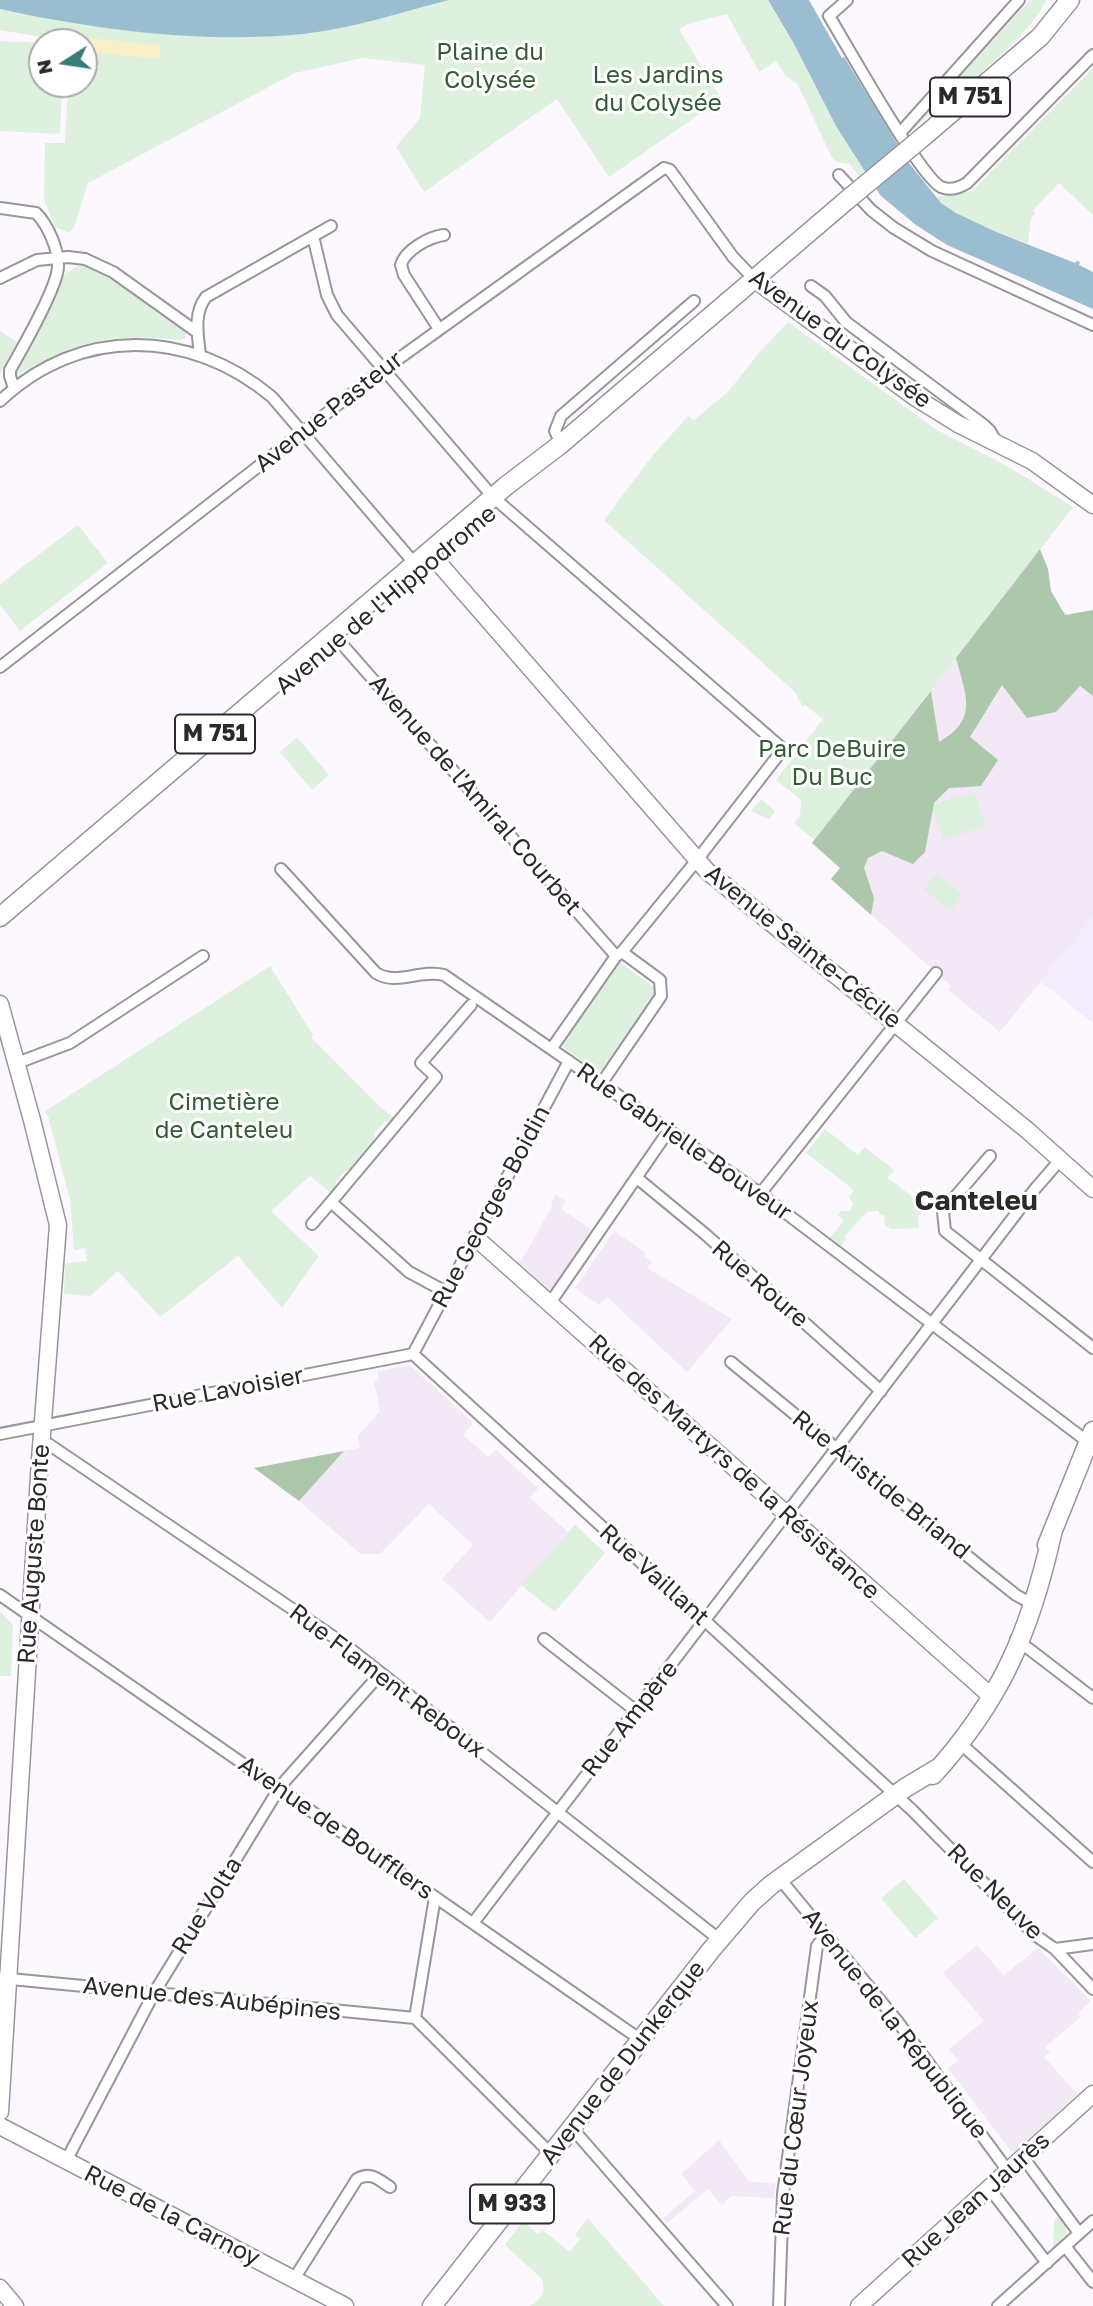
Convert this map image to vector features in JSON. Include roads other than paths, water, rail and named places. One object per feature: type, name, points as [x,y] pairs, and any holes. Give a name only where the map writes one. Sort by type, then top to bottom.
[{"type":"main road","name":"M 751","points":[[1016,57],[1058,0]]},
{"type":"main road","name":"M 751","points":[[1016,57],[1047,29],[1070,0]]},
{"type":"main road","name":"Avenue de l'Hippodrome","points":[[0,916],[497,500],[525,481],[543,459],[1016,57]]},
{"type":"main road","name":"Avenue de l'Hippodrome","points":[[0,927],[336,637]]},
{"type":"main road","name":"Avenue de Dunkerque","points":[[433,2304],[733,1926],[783,1882],[940,1767],[961,1744],[991,1696],[1017,1640],[1052,1534],[1090,1437]]},
{"type":"street","points":[[847,0],[829,16],[900,133],[937,184],[945,189],[958,188],[967,183],[1093,55]]},
{"type":"street","points":[[900,133],[1019,0]]},
{"type":"street","name":"Avenue du Colysée","points":[[664,168],[670,170],[733,257],[754,279],[898,386],[939,412],[1042,467],[1093,505]]},
{"type":"street","name":"Avenue Pasteur","points":[[0,667],[383,370],[664,168]]},
{"type":"street","points":[[839,175],[871,210],[894,228],[932,251],[1093,325]]},
{"type":"street","points":[[0,208],[36,213],[44,222],[58,257],[56,276],[10,370],[14,388]]},
{"type":"street","points":[[200,355],[198,313],[206,297],[331,226]]},
{"type":"street","points":[[439,329],[404,275],[401,265],[405,255],[430,239],[444,234]]},
{"type":"street","points":[[313,236],[333,309],[497,500],[783,749],[697,860],[619,954],[552,1048]]},
{"type":"street","points":[[0,278],[28,262],[76,257],[101,264],[197,332]]},
{"type":"street","name":"Avenue du Colysée","points":[[811,286],[825,296],[846,322],[990,431],[997,443]]},
{"type":"street","points":[[561,444],[555,430],[561,416],[694,301]]},
{"type":"street","points":[[0,401],[14,388],[63,360],[114,346],[152,346],[200,355],[221,363],[257,384],[279,404],[302,432],[425,562]]},
{"type":"street","name":"Avenue du Colysée","points":[[939,412],[946,396]]},
{"type":"street","name":"Avenue Sainte-Cécile","points":[[425,562],[697,860],[728,889],[1061,1159],[1093,1189]]},
{"type":"street","name":"Avenue de l'Amiral Courbet","points":[[336,637],[619,954],[660,980],[661,996],[601,1083]]},
{"type":"street","name":"Rue Gabrielle Bouveur","points":[[281,869],[380,975],[394,978],[431,973],[444,975],[761,1194],[932,1325],[1090,1437]]},
{"type":"street","points":[[17,1063],[65,1046],[203,956]]},
{"type":"street","points":[[761,1194],[936,973]]},
{"type":"street","name":"Rue Auguste Bonte","points":[[0,1004],[58,1225],[4,1979],[0,2112]]},
{"type":"street","points":[[312,1224],[436,1077],[421,1063],[471,1005]]},
{"type":"street","name":"Rue Georges Boidin","points":[[413,1354],[569,1060]]},
{"type":"street","points":[[550,1303],[669,1130]]},
{"type":"street","points":[[990,1156],[943,1211],[945,1231],[1093,1348]]},
{"type":"street","name":"Rue Ampère","points":[[473,1923],[1035,1189],[1061,1159]]},
{"type":"street","name":"Rue Roure","points":[[638,1178],[881,1391]]},
{"type":"street","points":[[331,1202],[409,1272],[446,1292]]},
{"type":"street","name":"Rue des Martyrs de la Résistance","points":[[476,1238],[991,1696]]},
{"type":"street","name":"Rue Lavoisier","points":[[0,1434],[42,1432],[413,1354]]},
{"type":"street","name":"Rue Vaillant","points":[[413,1354],[899,1799]]},
{"type":"street","name":"Rue Aristide Briand","points":[[731,1362],[1030,1603]]},
{"type":"street","name":"Rue Flament Reboux","points":[[42,1432],[313,1622],[720,1940]]},
{"type":"street","name":"Avenue de Boufflers","points":[[0,1595],[641,2040]]},
{"type":"street","points":[[544,1639],[636,1711]]},
{"type":"street","points":[[1017,1640],[1093,1698]]},
{"type":"street","name":"Rue Volta","points":[[66,2161],[154,1993],[280,1789],[381,1673]]},
{"type":"street","points":[[961,1744],[1093,1861]]},
{"type":"street","name":"Rue Neuve","points":[[899,1799],[1093,1989]]},
{"type":"street","name":"Avenue de la République","points":[[783,1882],[935,2070],[1008,2171]]},
{"type":"street","points":[[435,1897],[415,2018],[551,2154]]},
{"type":"street","name":"Rue du Cœur Joyeux","points":[[779,2306],[783,2194],[817,1946],[825,1934]]},
{"type":"street","points":[[1055,1949],[1093,1944]]},
{"type":"street","name":"Avenue des Aubépines","points":[[4,1979],[415,2018]]},
{"type":"street","name":"Rue Jean Jaurès","points":[[859,2306],[1093,2094]]},
{"type":"street","name":"Rue de la Carnoy","points":[[0,2126],[345,2306]]},
{"type":"street","points":[[572,2128],[727,2306]]},
{"type":"street","points":[[1023,2157],[1079,2233]]},
{"type":"street","points":[[294,2278],[358,2179],[371,2175],[390,2188]]},
{"type":"street","points":[[989,2188],[1047,2263]]},
{"type":"street","points":[[998,2306],[1093,2221]]},
{"type":"street","points":[[1065,2246],[1093,2282]]},
{"type":"street","points":[[0,2288],[15,2306]]},
{"type":"water","points":[[0,0],[449,0],[321,32],[228,37],[112,29],[36,17],[0,9]]},
{"type":"water","points":[[768,0],[809,0],[842,58],[844,57],[909,163],[941,203],[994,231],[1075,263],[1080,262],[1079,265],[1093,272],[1093,309],[947,245],[916,225],[881,196],[837,128]]},
{"type":"district","name":"Canteleu","points":[[976,1201]]},
{"type":"park label","name":"Plaine du Colysée","points":[[490,66]]},
{"type":"park label","name":"Les Jardins du Colysée","points":[[658,89]]},
{"type":"park label","name":"Parc DeBuire Du Buc","points":[[832,763]]},
{"type":"park label","name":"Cimetière de Canteleu","points":[[224,1116]]}]
